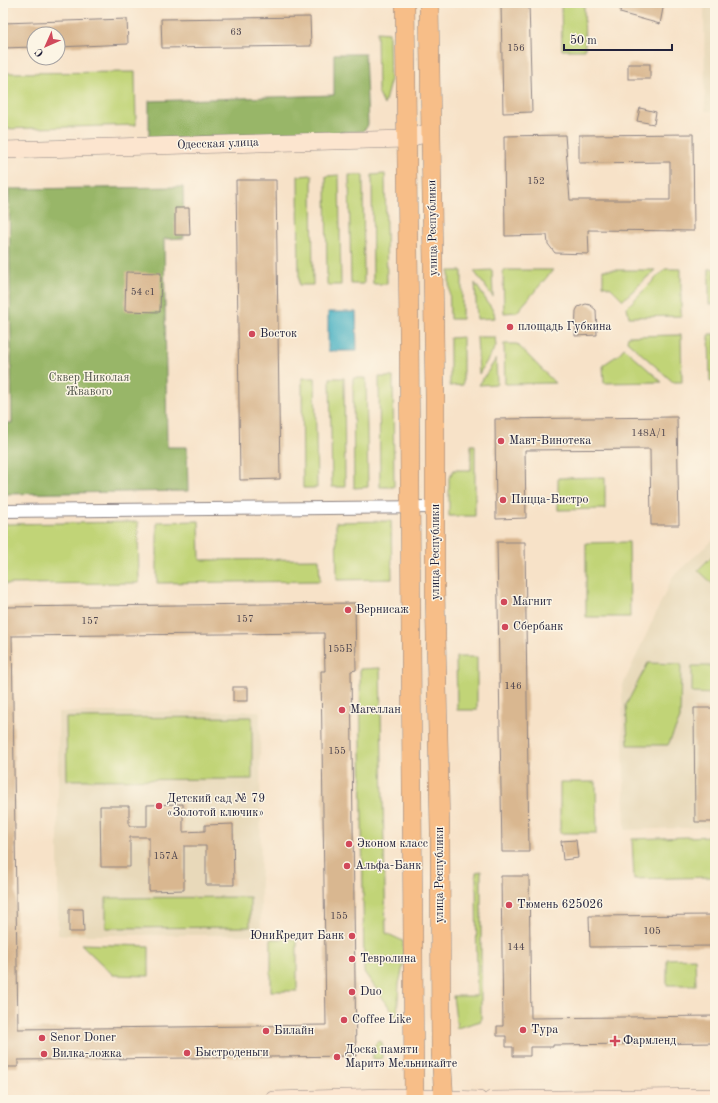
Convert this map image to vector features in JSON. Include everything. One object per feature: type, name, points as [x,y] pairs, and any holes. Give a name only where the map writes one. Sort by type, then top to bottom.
[{"type":"main road","points":[[405,3],[414,1099]]},
{"type":"main road","name":"улица Республики","points":[[429,3],[436,398],[435,589],[440,846],[441,1053],[444,1100]]},
{"type":"main road","name":"Одесская улица","points":[[3,150],[406,139],[431,132]]},
{"type":"main road","points":[[273,1100],[389,1097],[479,1100]]},
{"type":"main road","points":[[491,1100],[715,1097]]},
{"type":"street","points":[[3,512],[435,507]]},
{"type":"shaded area","points":[[704,3],[715,3],[715,111],[705,111]]},
{"type":"shaded area","points":[[715,538],[715,827],[625,830],[622,687],[673,576]]},
{"type":"shaded area","name":"Детский сад № 79 «Золотой ключик»","points":[[260,711],[261,935],[58,935],[58,712]]},
{"type":"green space","points":[[561,3],[584,3],[585,50],[562,50]]},
{"type":"green space","points":[[377,32],[389,33],[390,82],[384,105],[378,92]]},
{"type":"green space","points":[[334,54],[365,54],[368,124],[363,131],[149,140],[149,101],[334,95]]},
{"type":"green space","points":[[135,72],[136,125],[3,129],[3,73]]},
{"type":"green space","points":[[385,174],[387,284],[373,284],[372,175]]},
{"type":"green space","points":[[312,175],[313,285],[299,285],[298,176]]},
{"type":"green space","points":[[339,175],[341,285],[327,285],[326,176]]},
{"type":"green space","points":[[349,175],[363,175],[364,284],[351,284]]},
{"type":"green space","name":"Сквер Николая Жвавого","points":[[183,187],[184,238],[164,239],[167,447],[187,447],[188,491],[3,494],[3,423],[12,423],[9,189]]},
{"type":"green space","points":[[665,269],[681,269],[681,316],[629,317],[627,307]]},
{"type":"green space","points":[[709,269],[715,269],[715,304],[709,304]]},
{"type":"green space","points":[[492,270],[493,297],[474,271]]},
{"type":"green space","points":[[503,270],[553,270],[517,312],[504,313]]},
{"type":"green space","points":[[603,270],[655,270],[623,300],[611,288],[603,285]]},
{"type":"green space","points":[[449,271],[462,271],[462,319],[450,319]]},
{"type":"green space","points":[[475,283],[494,312],[495,318],[477,319]]},
{"type":"green space","points":[[709,334],[715,334],[715,381],[710,382]]},
{"type":"green space","points":[[681,335],[682,382],[673,382],[627,341],[628,336]]},
{"type":"green space","points":[[463,337],[463,385],[450,386],[450,338]]},
{"type":"green space","points":[[477,337],[495,337],[496,346],[479,374]]},
{"type":"green space","points":[[504,344],[517,344],[555,383],[505,384]]},
{"type":"green space","points":[[624,348],[662,382],[604,383],[603,365],[618,355]]},
{"type":"green space","points":[[496,359],[497,384],[479,385]]},
{"type":"green space","points":[[379,377],[393,377],[394,487],[380,487]]},
{"type":"green space","points":[[302,378],[315,378],[317,488],[303,488]]},
{"type":"green space","points":[[330,378],[344,378],[345,487],[332,487]]},
{"type":"green space","points":[[353,378],[366,378],[368,487],[354,488]]},
{"type":"green space","points":[[471,445],[475,445],[475,516],[449,516],[449,478],[454,470],[471,470]]},
{"type":"green space","points":[[605,477],[605,509],[558,510],[558,478]]},
{"type":"green space","points":[[199,521],[200,560],[319,559],[320,581],[157,583],[157,522]]},
{"type":"green space","points":[[391,521],[392,579],[337,580],[336,522]]},
{"type":"green space","points":[[138,522],[139,583],[3,584],[3,524]]},
{"type":"green space","points":[[629,542],[630,617],[586,617],[586,543]]},
{"type":"green space","points":[[715,553],[715,586],[698,570]]},
{"type":"green space","points":[[456,657],[477,657],[477,710],[457,710]]},
{"type":"green space","points":[[648,663],[681,664],[680,719],[668,745],[628,745],[626,705]]},
{"type":"green space","points":[[692,666],[715,666],[715,694],[692,693]]},
{"type":"green space","points":[[380,668],[386,933],[403,941],[404,962],[399,984],[397,1018],[364,972],[360,669]]},
{"type":"green space","points":[[252,717],[252,779],[67,780],[66,718]]},
{"type":"green space","points":[[560,782],[596,782],[597,833],[560,833]]},
{"type":"green space","points":[[714,836],[715,877],[634,879],[632,839]]},
{"type":"green space","points":[[481,871],[481,1021],[457,1028],[453,996],[477,996],[476,872]]},
{"type":"green space","points":[[250,897],[250,927],[106,928],[106,898]]},
{"type":"green space","points":[[271,939],[297,939],[297,991],[271,991]]},
{"type":"green space","points":[[81,944],[149,946],[149,976],[113,975]]},
{"type":"green space","points":[[695,958],[696,985],[667,985],[667,959]]},
{"type":"green space","points":[[379,1041],[382,1042],[382,1059],[373,1059],[372,1048]]},
{"type":"water","points":[[328,312],[356,312],[357,351],[328,351]]},
{"type":"building","points":[[501,3],[529,3],[532,112],[503,113]]},
{"type":"building","points":[[621,3],[664,3],[660,24],[620,13]]},
{"type":"building","points":[[310,17],[311,46],[162,48],[161,19]]},
{"type":"building","points":[[127,19],[128,44],[66,47],[66,26],[26,26],[26,47],[3,48],[3,23]]},
{"type":"building","points":[[628,64],[650,64],[650,79],[628,79]]},
{"type":"building","points":[[640,108],[656,112],[654,124],[637,121]]},
{"type":"building","points":[[693,134],[694,231],[588,230],[589,254],[555,253],[548,244],[547,235],[505,236],[504,136],[565,135],[570,200],[670,200],[670,162],[579,163],[579,135]]},
{"type":"building","points":[[236,180],[276,180],[280,479],[240,480]]},
{"type":"building","points":[[175,208],[189,208],[190,235],[175,235]]},
{"type":"building","points":[[126,272],[161,273],[160,312],[125,311]]},
{"type":"building","points":[[586,304],[590,305],[596,310],[597,335],[575,336],[576,311],[578,307]]},
{"type":"building","points":[[3,314],[6,327],[4,349]]},
{"type":"building","points":[[677,417],[679,525],[651,525],[650,449],[525,450],[526,518],[496,519],[495,419]]},
{"type":"building","points":[[497,542],[525,542],[529,852],[502,852]]},
{"type":"building","points":[[355,603],[356,670],[351,671],[356,1056],[18,1060],[18,1067],[3,1067],[3,607]],"holes":[[[324,633],[325,671],[321,671],[326,1025],[18,1029],[12,636]]]},
{"type":"building","points":[[233,687],[248,687],[248,701],[233,701]]},
{"type":"building","points":[[694,708],[715,708],[715,822],[695,822]]},
{"type":"building","points":[[183,804],[183,832],[205,831],[205,825],[233,824],[234,885],[206,885],[206,846],[184,846],[184,890],[149,891],[149,837],[130,837],[130,867],[101,867],[100,806],[129,806],[129,826],[147,826],[147,805]]},
{"type":"building","points":[[576,840],[578,858],[563,860],[561,841]]},
{"type":"building","points":[[501,876],[529,876],[531,1018],[715,1016],[715,1043],[553,1045],[553,1047],[530,1047],[530,1056],[513,1056],[513,1047],[506,1047],[506,1036],[497,1036],[497,1026],[503,1026]]},
{"type":"building","points":[[69,909],[83,909],[84,932],[69,932]]},
{"type":"building","points":[[715,915],[715,946],[590,947],[589,916]]},
{"type":"place","name":"площадь Губкина","points":[[510,327]]},
{"type":"place","name":"Восток","points":[[252,334]]},
{"type":"place","name":"Мавт-Винотека","points":[[501,441]]},
{"type":"place","name":"Пицца-Бистро","points":[[503,500]]},
{"type":"place","name":"Магнит","points":[[504,602]]},
{"type":"place","name":"Вернисаж","points":[[348,610]]},
{"type":"place","name":"Сбербанк","points":[[505,627]]},
{"type":"place","name":"Магеллан","points":[[342,710]]},
{"type":"place","name":"Детский сад № 79 «Золотой ключик»","points":[[159,806]]},
{"type":"place","name":"Эконом класс","points":[[349,844]]},
{"type":"place","name":"Альфа-Банк","points":[[347,866]]},
{"type":"place","name":"Тюмень 625026","points":[[509,905]]},
{"type":"place","name":"ЮниКредит Банк","points":[[352,936]]},
{"type":"place","name":"Тевролина","points":[[352,959]]},
{"type":"place","name":"Duo","points":[[352,992]]},
{"type":"place","name":"Coffee Like","points":[[344,1020]]},
{"type":"place","name":"Тура","points":[[523,1030]]},
{"type":"place","name":"Билайн","points":[[266,1031]]},
{"type":"place","name":"Senor Doner","points":[[42,1038]]},
{"type":"place","name":"Фармленд","points":[[615,1041]]},
{"type":"place","name":"Быстроденьги","points":[[187,1053]]},
{"type":"place","name":"Вилка-ложка","points":[[44,1054]]},
{"type":"place","name":"Доска памяти Маритэ Мельникайте","points":[[337,1057]]}]
